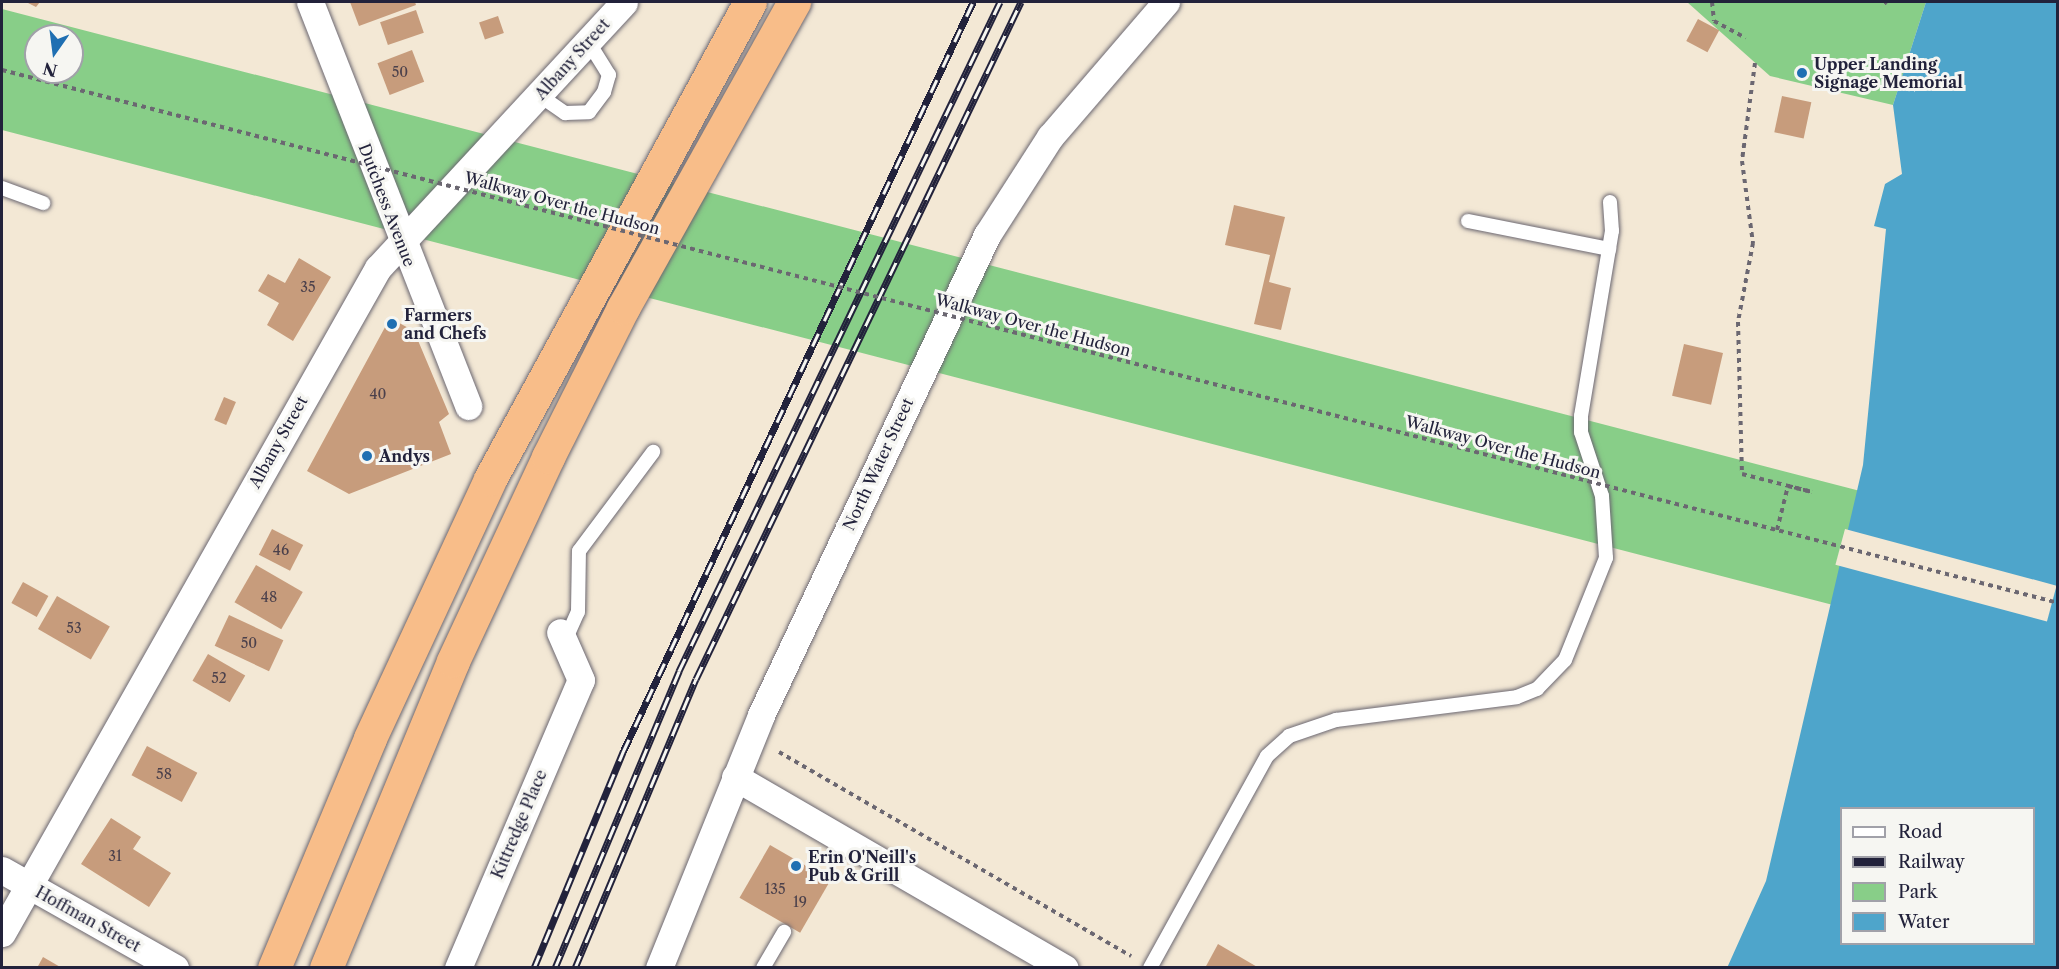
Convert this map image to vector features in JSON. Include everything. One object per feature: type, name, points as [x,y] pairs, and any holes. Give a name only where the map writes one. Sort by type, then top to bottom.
[{"type":"highway","points":[[274,968],[384,706],[490,479],[750,2]]},
{"type":"highway","points":[[326,968],[453,661],[548,457],[629,298],[794,2]]},
{"type":"street","name":"Dutchess Avenue","points":[[310,2],[401,242],[468,406]]},
{"type":"street","name":"Albany Street","points":[[2,933],[361,295],[401,242],[624,2]]},
{"type":"street","name":"North Water Street","points":[[659,968],[735,777],[1000,210],[1071,111],[1166,2]]},
{"type":"street","name":"Kittredge Place","points":[[458,968],[580,680],[562,637]]},
{"type":"street","points":[[735,777],[1065,968]]},
{"type":"street","name":"Hoffman Street","points":[[2,870],[175,968]]},
{"type":"lane","points":[[539,95],[565,113],[589,112],[609,75],[588,41]]},
{"type":"lane","points":[[2,188],[43,202]]},
{"type":"lane","points":[[1145,965],[1267,756],[1289,736],[1336,720],[1517,697],[1537,689],[1566,660],[1606,558],[1602,496],[1581,424],[1609,249],[1610,202]]},
{"type":"lane","points":[[1468,221],[1609,249]]},
{"type":"lane","points":[[562,637],[578,612],[579,551],[653,452]]},
{"type":"lane","points":[[763,968],[784,932]]},
{"type":"path","points":[[1712,2],[1714,21],[1746,38]]},
{"type":"path","points":[[1755,63],[1742,161],[1753,243],[1738,322],[1742,474],[1812,492],[1788,486],[1777,530]]},
{"type":"path","name":"Walkway Over the Hudson","points":[[2,70],[2058,603]]},
{"type":"path","points":[[778,752],[1145,965]]},
{"type":"green space","points":[[1687,2],[1926,2],[1893,105],[1770,76]]},
{"type":"green space","points":[[2,9],[60,24],[24,24],[24,84],[84,84],[84,30],[2057,542],[2057,663],[2,130]]},
{"type":"water","points":[[1926,2],[2057,2],[2057,967],[1727,968],[1766,881],[1863,465],[1886,229],[1874,226],[1885,184],[1902,174],[1893,105]]},
{"type":"pier","points":[[1845,529],[2057,586],[2047,621],[1835,565]]},
{"type":"building","points":[[26,2],[40,2],[36,7]]},
{"type":"building","points":[[350,2],[415,2],[416,5],[359,26]]},
{"type":"building","points":[[416,10],[424,33],[388,45],[380,22]]},
{"type":"building","points":[[498,16],[504,33],[485,40],[479,23]]},
{"type":"building","points":[[1698,19],[1719,30],[1707,52],[1686,41]]},
{"type":"building","points":[[412,50],[424,82],[390,95],[377,63]]},
{"type":"building","points":[[1782,96],[1811,102],[1804,138],[1774,132]]},
{"type":"building","points":[[1234,205],[1285,217],[1269,282],[1291,288],[1281,330],[1254,324],[1270,255],[1225,245]]},
{"type":"building","points":[[299,258],[331,277],[293,341],[267,325],[279,303],[258,291],[268,274],[285,283]]},
{"type":"building","points":[[390,318],[414,331],[449,414],[439,422],[451,454],[349,494],[307,471]]},
{"type":"building","points":[[1684,344],[1723,353],[1711,405],[1672,396]]},
{"type":"building","points":[[224,397],[236,402],[226,425],[214,420]]},
{"type":"building","points":[[272,529],[303,545],[290,571],[259,555]]},
{"type":"building","points":[[256,565],[303,592],[281,629],[235,602]]},
{"type":"building","points":[[23,582],[48,596],[37,617],[11,603]]},
{"type":"building","points":[[57,596],[110,626],[91,659],[38,629]]},
{"type":"building","points":[[229,615],[283,640],[269,671],[215,646]]},
{"type":"building","points":[[208,654],[245,676],[230,702],[193,681]]},
{"type":"building","points":[[147,746],[197,773],[182,802],[132,775]]},
{"type":"building","points":[[111,818],[141,837],[133,849],[171,873],[149,907],[81,864]]},
{"type":"building","points":[[770,845],[831,880],[800,933],[740,898]]},
{"type":"building","points":[[1218,944],[1259,968],[1205,968]]},
{"type":"building","points":[[43,957],[62,968],[37,968]]},
{"type":"railway","points":[[534,968],[623,752],[973,2]]},
{"type":"railway","points":[[555,968],[679,671],[1000,2]]},
{"type":"railway","points":[[575,968],[696,679],[1021,2]]},
{"type":"place","name":"Upper Landing Signage Memorial","points":[[1802,73]]},
{"type":"place","name":"Farmers and Chefs","points":[[392,324]]},
{"type":"place","name":"Andys","points":[[367,456]]},
{"type":"place","name":"Erin O'Neill's Pub & Grill","points":[[796,866]]}]
